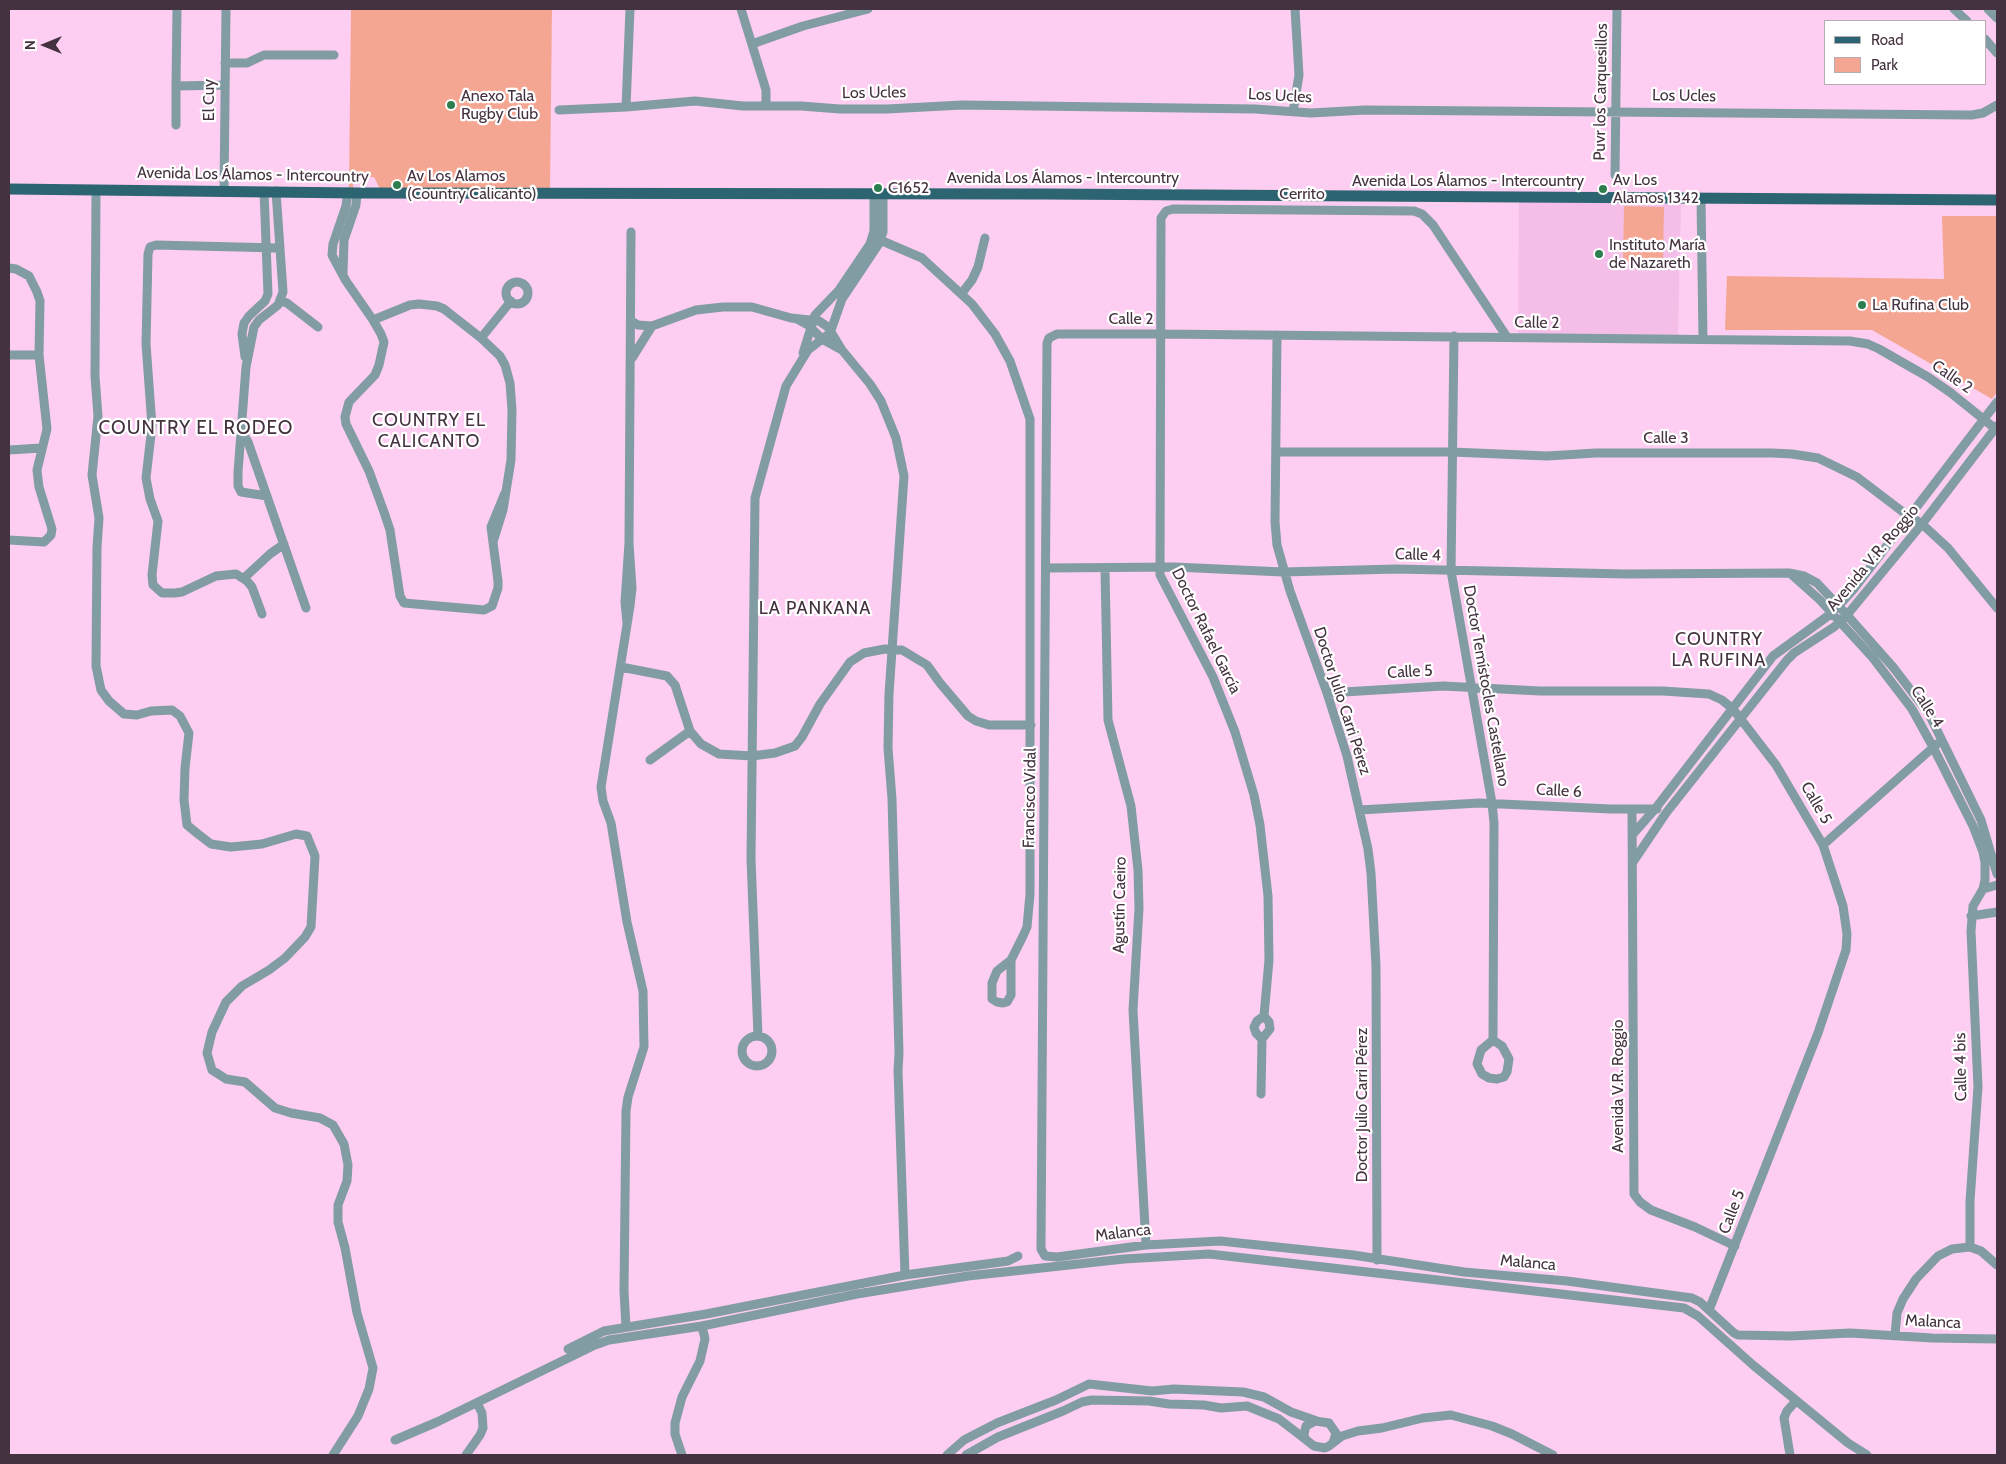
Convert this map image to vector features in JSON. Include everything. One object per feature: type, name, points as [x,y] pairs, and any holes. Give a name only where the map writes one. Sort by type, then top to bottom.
[{"type":"main road","name":"Avenida Los Álamos - Intercountry","points":[[9,189],[1997,200]]},
{"type":"street","points":[[176,125],[177,9]]},
{"type":"street","name":"El Cuy","points":[[224,191],[226,9]]},
{"type":"street","points":[[626,107],[630,9]]},
{"type":"street","points":[[741,9],[766,90],[766,105]]},
{"type":"street","points":[[752,44],[803,26],[868,9]]},
{"type":"street","points":[[1293,112],[1300,75],[1295,9]]},
{"type":"street","name":"Puvr los Carquesillos","points":[[1616,175],[1617,9]]},
{"type":"street","points":[[1954,9],[1966,20]]},
{"type":"street","points":[[1988,9],[1997,18]]},
{"type":"street","points":[[1986,40],[1997,53]]},
{"type":"street","points":[[225,63],[246,62],[264,55],[334,55]]},
{"type":"street","points":[[176,86],[224,85]]},
{"type":"street","name":"Los Ucles","points":[[559,110],[695,102],[743,106],[766,105],[887,110],[962,105],[1255,109],[1322,113],[1365,110],[1972,115],[1983,113],[1997,105]]},
{"type":"street","points":[[96,190],[95,376],[98,416],[92,475],[99,518],[96,666],[101,690],[109,701],[124,714],[172,710],[180,716],[189,733],[184,800],[188,825],[198,834],[211,844],[231,847],[262,844],[296,834],[307,836],[315,856],[311,926],[305,937],[285,958],[242,986],[226,1002],[212,1032],[207,1053],[212,1070],[226,1079],[245,1082],[274,1108],[320,1118],[333,1125],[344,1144],[348,1165],[347,1181],[338,1204],[338,1222],[346,1248],[357,1312],[373,1368],[369,1389],[358,1416],[333,1455]]},
{"type":"street","points":[[267,496],[243,493],[239,490],[238,472],[246,367],[256,323],[272,311],[281,301],[283,292],[270,191]]},
{"type":"street","points":[[246,367],[242,329],[249,316],[266,302],[268,294],[266,248],[270,191]]},
{"type":"street","points":[[352,192],[332,249],[335,262],[373,320],[384,342],[375,375],[349,402],[345,417],[346,424],[378,493],[387,521],[401,600],[408,604],[484,610],[495,602],[498,588],[493,542],[503,510],[511,460],[512,410],[510,383],[505,365],[500,356],[481,338],[444,309],[429,305],[410,305],[373,320]]},
{"type":"street","points":[[801,358],[830,331],[842,298],[872,256],[876,239],[874,231],[879,194]]},
{"type":"street","points":[[1701,198],[1703,339]]},
{"type":"street","name":"Cerrito","points":[[1160,223],[1163,213],[1173,209],[1414,211],[1422,214],[1433,225],[1506,337]]},
{"type":"street","name":"Doctor Rafael García","points":[[1160,223],[1159,567],[1161,578],[1200,650],[1224,702],[1236,732],[1255,802],[1266,865],[1268,896],[1269,960],[1264,1016],[1269,1022],[1270,1029],[1262,1039],[1261,1094]]},
{"type":"street","points":[[626,1327],[624,1301],[626,1111],[628,1097],[644,1047],[641,978],[628,922],[611,823],[602,794],[602,779],[627,623],[630,232]]},
{"type":"street","points":[[962,293],[972,280],[978,267],[985,238]]},
{"type":"street","points":[[876,239],[922,258],[962,293],[985,320],[1010,361],[1030,420],[1031,725],[1028,915],[1025,932],[1011,960]]},
{"type":"street","points":[[758,1036],[752,916],[754,505],[782,394],[801,358],[812,323],[818,310],[839,290],[876,239]]},
{"type":"street","points":[[262,614],[252,587],[244,578],[236,574],[222,575],[175,594],[162,593],[153,585],[152,575],[158,521],[150,499],[146,478],[152,426],[146,344],[148,254],[150,248],[156,245],[278,248]]},
{"type":"street","points":[[9,268],[16,269],[29,276],[40,302],[38,355],[47,424],[38,461],[38,477],[52,529],[48,540],[38,543],[9,540]]},
{"type":"street","points":[[281,301],[318,327]]},
{"type":"street","points":[[481,338],[511,302]]},
{"type":"street","points":[[630,321],[638,325],[652,326],[696,310],[723,307],[759,308],[812,323],[824,324],[842,350],[877,393],[896,438],[903,464],[904,486],[889,694],[888,748],[892,793],[903,1262],[905,1275]]},
{"type":"street","points":[[812,323],[822,339],[842,350]]},
{"type":"street","points":[[630,360],[643,337],[652,326]]},
{"type":"street","name":"Calle 2","points":[[1049,338],[1057,334],[1160,334],[1838,340],[1868,344],[1939,384],[1997,428]]},
{"type":"street","name":"Doctor Julio Carri Pérez","points":[[1277,335],[1275,522],[1277,545],[1283,572],[1327,692],[1347,756],[1360,810],[1371,873],[1375,938],[1378,1260]]},
{"type":"street","name":"Doctor Temístocles Castellano","points":[[1454,336],[1451,571],[1494,823],[1492,1040]]},
{"type":"street","name":"Francisco Vidal","points":[[1045,1256],[1041,1249],[1041,1239],[1047,568],[1047,343],[1049,338]]},
{"type":"street","points":[[9,355],[38,355]]},
{"type":"street","name":"Avenida V.R. Roggio","points":[[1633,834],[1655,809],[1773,656],[1835,610],[1997,402]]},
{"type":"street","name":"Avenida V.R. Roggio","points":[[1633,862],[1666,814],[1786,660],[1844,618],[1922,524],[1997,428]]},
{"type":"street","points":[[241,431],[248,442],[306,608]]},
{"type":"street","points":[[9,450],[42,448]]},
{"type":"street","name":"Calle 3","points":[[1276,452],[1452,452],[1547,456],[1606,453],[1792,454],[1818,458],[1869,484],[1922,524],[1948,548],[1997,608]]},
{"type":"street","points":[[244,578],[284,544]]},
{"type":"street","name":"Calle 4","points":[[1047,568],[1105,569],[1159,567],[1283,572],[1396,569],[1626,574],[1798,574],[1812,579],[1835,610],[1922,704],[1981,820],[1997,874]]},
{"type":"street","name":"Agustín Caeiro","points":[[1105,569],[1108,720],[1131,806],[1138,880],[1133,1010],[1146,1245]]},
{"type":"street","name":"Calle 4","points":[[1844,618],[1912,709],[1934,747],[1981,846],[1986,872],[1983,889]]},
{"type":"street","points":[[621,667],[667,676],[675,685],[690,731],[701,744],[715,752],[752,756],[775,754],[794,746],[802,737],[820,704],[850,662],[864,653],[893,648],[902,650],[927,665],[968,716],[976,721],[989,725],[1031,725]]},
{"type":"street","name":"Calle 5","points":[[1327,692],[1414,687],[1471,687],[1525,690],[1630,690],[1700,693],[1716,696],[1733,709],[1776,765],[1822,845],[1844,906],[1847,934],[1846,950],[1818,1033],[1709,1310]]},
{"type":"street","points":[[650,760],[690,731]]},
{"type":"street","points":[[1822,845],[1942,741]]},
{"type":"street","name":"Calle 6","points":[[1360,810],[1492,803],[1632,810],[1655,809],[1666,814]]},
{"type":"street","name":"Avenida V.R. Roggio","points":[[1632,810],[1634,1194],[1640,1202],[1651,1210],[1695,1227],[1735,1246]]},
{"type":"street","points":[[1983,889],[1997,886]]},
{"type":"street","name":"Calle 4 bis","points":[[1970,1247],[1970,1201],[1978,1087],[1971,916],[1973,906],[1983,889]]},
{"type":"street","points":[[1971,916],[1997,912]]},
{"type":"street","name":"Doctor Rafael García","points":[[1262,1039],[1256,1033],[1254,1027],[1257,1021],[1264,1016]]},
{"type":"street","points":[[1492,1040],[1502,1046],[1509,1059],[1507,1072],[1504,1077],[1485,1076],[1479,1071],[1477,1064],[1480,1050],[1492,1040]]},
{"type":"street","name":"Malanca","points":[[1045,1256],[1056,1257],[1146,1245],[1220,1241],[1346,1254],[1464,1272],[1585,1284],[1692,1298],[1700,1302],[1738,1335],[1791,1336],[1850,1333],[1932,1338],[1997,1339]]},
{"type":"street","points":[[1895,1335],[1898,1313],[1903,1299],[1916,1279],[1945,1252],[1952,1249],[1970,1247],[1981,1251],[1997,1265]]},
{"type":"street","points":[[395,1440],[477,1403],[604,1341],[702,1326],[857,1294],[974,1275],[1124,1259],[1217,1254],[1684,1308],[1698,1316],[1753,1365],[1848,1443],[1867,1455]]},
{"type":"street","points":[[568,1349],[600,1332],[706,1314],[905,1275],[1008,1262],[1018,1256]]},
{"type":"street","points":[[682,1455],[675,1434],[675,1423],[682,1397],[700,1361],[705,1339],[702,1326]]},
{"type":"street","points":[[947,1455],[964,1440],[997,1422],[1060,1398],[1090,1384],[1152,1391],[1174,1389],[1199,1391],[1225,1390],[1264,1397],[1291,1412],[1329,1423],[1342,1429],[1358,1431],[1375,1430],[1438,1416],[1458,1416],[1512,1434],[1553,1455]]},
{"type":"street","points":[[1060,1398],[1067,1409]]},
{"type":"street","points":[[966,1455],[998,1437],[1082,1402],[1092,1400],[1144,1400],[1221,1408],[1248,1406],[1278,1419],[1321,1448],[1331,1445],[1342,1436],[1358,1431]]},
{"type":"street","points":[[1790,1455],[1784,1418],[1787,1411],[1796,1401]]},
{"type":"street","points":[[466,1455],[483,1428],[482,1413],[477,1403]]},
{"type":"street","points":[[1317,1421],[1311,1422],[1306,1426],[1304,1434],[1317,1455]]},
{"type":"street","points":[[1325,1455],[1336,1433],[1329,1423]]},
{"type":"shaded area","name":"Instituto María de Nazareth","points":[[1519,197],[1681,202],[1678,337],[1518,336]]},
{"type":"green space","name":"Anexo Tala Rugby Club","points":[[351,9],[552,9],[550,189],[380,189],[374,177],[353,178],[353,188],[349,188]]},
{"type":"green space","points":[[1624,206],[1664,207],[1663,262],[1623,262]]},
{"type":"green space","name":"La Rufina Club","points":[[1942,216],[1997,216],[1997,392],[1992,399],[1872,330],[1725,330],[1727,276],[1944,279]]},
{"type":"place","name":"Anexo Tala Rugby Club","points":[[451,105]]},
{"type":"place","name":"Av Los Alamos (Country Calicanto)","points":[[397,185]]},
{"type":"place","name":"C1652","points":[[878,188]]},
{"type":"place","name":"Av Los Alamos 1342","points":[[1603,189]]},
{"type":"place","name":"Instituto María de Nazareth","points":[[1599,254]]},
{"type":"place","name":"La Rufina Club","points":[[1862,305]]},
{"type":"district","name":"COUNTRY EL RODEO","points":[[196,428]]},
{"type":"district","name":"COUNTRY EL CALICANTO","points":[[429,431]]},
{"type":"district","name":"LA PANKANA","points":[[815,609]]},
{"type":"district","name":"COUNTRY LA RUFINA","points":[[1719,650]]}]
